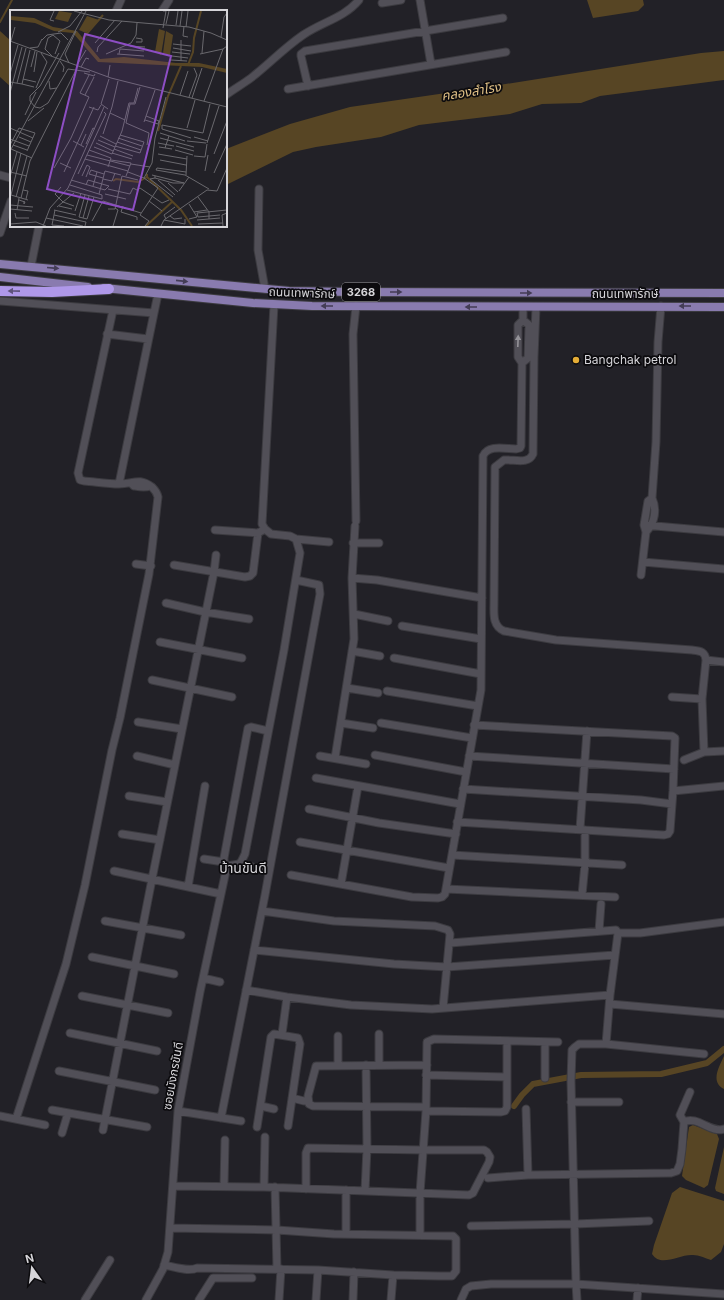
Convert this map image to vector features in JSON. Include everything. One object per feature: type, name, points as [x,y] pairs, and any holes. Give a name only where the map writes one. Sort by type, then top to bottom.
[{"type":"highway","points":[[0,291],[52,292],[109,288]]},
{"type":"main road","name":"ถนนเทพารักษ์","points":[[0,264],[264,289],[313,292],[724,293]]},
{"type":"main road","name":"ถนนเทพารักษ์","points":[[0,278],[274,305],[451,307],[724,306]]},
{"type":"main road","points":[[451,292],[451,307]]},
{"type":"street","points":[[117,10],[122,0]]},
{"type":"street","points":[[163,10],[169,0]]},
{"type":"street","points":[[227,95],[252,78],[282,51],[304,34],[340,16],[354,6],[359,0]]},
{"type":"street","points":[[382,3],[401,0]]},
{"type":"street","points":[[420,0],[431,64]]},
{"type":"street","points":[[308,86],[301,56],[302,52],[503,18]]},
{"type":"street","points":[[288,89],[506,52]]},
{"type":"street","points":[[0,175],[10,178]]},
{"type":"street","points":[[258,189],[258,250],[264,289]]},
{"type":"street","points":[[0,230],[10,204]]},
{"type":"street","points":[[31,266],[39,227]]},
{"type":"street","points":[[120,484],[158,294]]},
{"type":"street","points":[[0,301],[154,313]]},
{"type":"street","points":[[174,565],[245,577],[250,576],[253,573],[262,531],[274,305]]},
{"type":"street","points":[[335,758],[354,639],[352,578],[353,543],[356,523],[353,334],[356,306]]},
{"type":"street","points":[[652,526],[655,505],[652,498],[656,442],[658,342],[661,306]]},
{"type":"street","points":[[291,875],[412,897],[432,899],[442,897],[446,889],[481,690],[483,456],[485,451],[489,449],[520,448],[522,363],[518,357],[518,325],[523,320],[523,307]]},
{"type":"street","points":[[536,307],[533,454],[530,459],[522,461],[504,460],[495,467],[495,622],[500,630],[540,638],[703,652],[706,660],[702,699],[704,752]]},
{"type":"street","points":[[16,1119],[66,964],[85,885],[150,566],[158,497],[155,490],[146,482],[137,481],[120,484],[84,481],[78,478],[113,310]]},
{"type":"street","points":[[522,363],[528,358],[529,325],[523,320]]},
{"type":"street","points":[[107,334],[148,340]]},
{"type":"street","points":[[641,575],[648,501],[652,498]]},
{"type":"street","points":[[645,528],[652,526],[724,532]]},
{"type":"street","points":[[215,530],[262,531],[271,534],[290,536],[296,539],[329,542]]},
{"type":"street","points":[[239,864],[245,854],[296,580],[300,553],[296,539]]},
{"type":"street","points":[[353,543],[379,543]]},
{"type":"street","points":[[103,1130],[167,802],[214,572],[216,555]]},
{"type":"street","points":[[643,562],[724,569]]},
{"type":"street","points":[[136,564],[150,566]]},
{"type":"street","points":[[352,578],[377,580],[482,598]]},
{"type":"street","points":[[221,1118],[262,911],[320,594],[319,585],[296,580]]},
{"type":"street","points":[[166,603],[205,612],[250,619]]},
{"type":"street","points":[[354,614],[388,621]]},
{"type":"street","points":[[402,626],[481,639]]},
{"type":"street","points":[[160,642],[242,658]]},
{"type":"street","points":[[352,651],[380,656]]},
{"type":"street","points":[[394,658],[482,674]]},
{"type":"street","points":[[706,660],[724,662]]},
{"type":"street","points":[[152,680],[232,697]]},
{"type":"street","points":[[347,688],[378,693]]},
{"type":"street","points":[[387,691],[478,706]]},
{"type":"street","points":[[672,697],[702,699]]},
{"type":"street","points":[[138,722],[182,729]]},
{"type":"street","points":[[341,723],[373,728]]},
{"type":"street","points":[[381,723],[472,738]]},
{"type":"street","points":[[457,822],[668,834],[670,832],[676,740],[672,736],[474,725]]},
{"type":"street","name":"ซอยมังกรขันดี","points":[[146,1300],[155,1285],[168,1252],[178,1111],[203,978],[221,894],[248,728],[252,727],[268,731]]},
{"type":"street","points":[[582,895],[584,864],[583,797],[587,732]]},
{"type":"street","points":[[684,760],[704,752],[724,751]]},
{"type":"street","points":[[375,755],[466,772]]},
{"type":"street","points":[[137,756],[175,765]]},
{"type":"street","points":[[320,756],[366,764]]},
{"type":"street","points":[[469,756],[674,769]]},
{"type":"street","points":[[316,778],[460,804]]},
{"type":"street","points":[[188,888],[205,786]]},
{"type":"street","points":[[341,884],[358,786]]},
{"type":"street","points":[[673,791],[724,786]]},
{"type":"street","points":[[463,789],[641,800],[672,804]]},
{"type":"street","points":[[129,796],[167,802]]},
{"type":"street","points":[[309,809],[456,834]]},
{"type":"street","points":[[122,834],[160,840]]},
{"type":"street","points":[[300,842],[449,868]]},
{"type":"street","points":[[452,854],[584,864],[622,865]]},
{"type":"street","points":[[204,859],[225,864],[239,864],[269,871]]},
{"type":"street","points":[[114,871],[221,894]]},
{"type":"street","points":[[446,889],[615,897]]},
{"type":"street","points":[[599,931],[601,904]]},
{"type":"street","points":[[262,911],[334,921],[435,926],[448,930],[450,934],[450,943],[446,967],[443,1008]]},
{"type":"street","points":[[105,921],[181,935]]},
{"type":"street","points":[[450,943],[613,929],[618,933],[648,932],[724,922]]},
{"type":"street","points":[[606,1044],[610,995],[618,933]]},
{"type":"street","points":[[254,950],[394,964],[446,967],[615,955]]},
{"type":"street","points":[[92,957],[174,974]]},
{"type":"street","points":[[203,978],[220,982]]},
{"type":"street","points":[[246,990],[351,1005],[425,1009],[610,995]]},
{"type":"street","points":[[82,996],[168,1013]]},
{"type":"street","points":[[282,1034],[288,997]]},
{"type":"street","points":[[610,1004],[724,1014]]},
{"type":"street","points":[[70,1033],[157,1051]]},
{"type":"street","points":[[257,1127],[270,1037],[274,1034],[282,1034],[298,1038],[300,1044],[288,1126]]},
{"type":"street","points":[[379,1034],[379,1065]]},
{"type":"street","points":[[338,1036],[338,1065]]},
{"type":"street","points":[[420,1235],[420,1193],[426,1109],[427,1042],[432,1039],[558,1042]]},
{"type":"street","points":[[427,1065],[316,1066],[308,1096],[309,1104],[313,1106],[505,1111],[507,1107],[507,1040]]},
{"type":"street","points":[[545,1042],[545,1078]]},
{"type":"street","points":[[577,1300],[571,1102],[572,1050],[580,1044],[606,1044],[704,1054]]},
{"type":"street","points":[[365,1191],[367,1148],[366,1065]]},
{"type":"street","points":[[59,1071],[155,1090]]},
{"type":"street","points":[[426,1075],[507,1076]]},
{"type":"street","points":[[488,1178],[528,1175],[671,1173],[677,1171],[680,1164],[684,1122],[680,1115],[690,1092]]},
{"type":"street","points":[[292,1098],[304,1101]]},
{"type":"street","points":[[571,1102],[619,1102]]},
{"type":"street","points":[[261,1106],[274,1109]]},
{"type":"street","points":[[526,1109],[528,1175]]},
{"type":"street","points":[[52,1110],[147,1128]]},
{"type":"street","points":[[178,1111],[241,1121]]},
{"type":"street","points":[[62,1133],[68,1113]]},
{"type":"street","points":[[0,1116],[45,1125]]},
{"type":"street","points":[[684,1122],[693,1121],[719,1130],[724,1129]]},
{"type":"street","points":[[264,1187],[265,1137]]},
{"type":"street","points":[[224,1186],[225,1140]]},
{"type":"street","points":[[173,1186],[275,1187],[306,1189],[471,1195],[489,1162],[490,1157],[484,1150],[308,1148],[306,1153],[306,1189]]},
{"type":"street","points":[[275,1187],[279,1300]]},
{"type":"street","points":[[346,1190],[346,1234]]},
{"type":"street","points":[[471,1226],[650,1221]]},
{"type":"street","points":[[164,1265],[195,1270],[197,1268],[279,1269],[439,1276],[452,1276],[456,1271],[455,1236],[170,1228]]},
{"type":"street","points":[[85,1300],[110,1260]]},
{"type":"street","points":[[316,1300],[318,1270]]},
{"type":"street","points":[[353,1300],[354,1272]]},
{"type":"street","points":[[391,1300],[393,1275]]},
{"type":"street","points":[[199,1300],[213,1278],[252,1278]]},
{"type":"street","points":[[461,1300],[466,1289],[477,1285],[576,1284],[638,1288],[700,1296],[724,1294]]},
{"type":"street","points":[[637,1300],[638,1288]]},
{"type":"water","points":[[587,0],[643,0],[644,5],[638,11],[593,18]]},
{"type":"water","points":[[0,31],[10,40],[10,86],[0,77]]},
{"type":"water","name":"คลองสำโรง","points":[[724,51],[724,80],[600,96],[581,103],[542,104],[510,114],[419,125],[381,137],[293,152],[227,185],[227,149],[290,124],[350,107],[701,53]]},
{"type":"water","points":[[724,1056],[724,1089],[717,1082],[717,1074]]},
{"type":"water","points":[[693,1125],[717,1134],[719,1139],[708,1185],[704,1188],[686,1180],[682,1176],[689,1127]]},
{"type":"water","points":[[724,1147],[724,1194],[716,1191],[715,1188]]},
{"type":"water","points":[[680,1187],[724,1201],[724,1244],[721,1252],[711,1260],[700,1256],[688,1255],[660,1260],[652,1254],[672,1193]]},
{"type":"waterway","points":[[0,22],[12,0]]},
{"type":"waterway","points":[[514,1106],[533,1084],[581,1075],[661,1074],[707,1063],[724,1049]]},
{"type":"place","name":"Bangchak petrol","points":[[576,360]]},
{"type":"district","name":"บ้านขันดี","points":[[243,868]]}]
